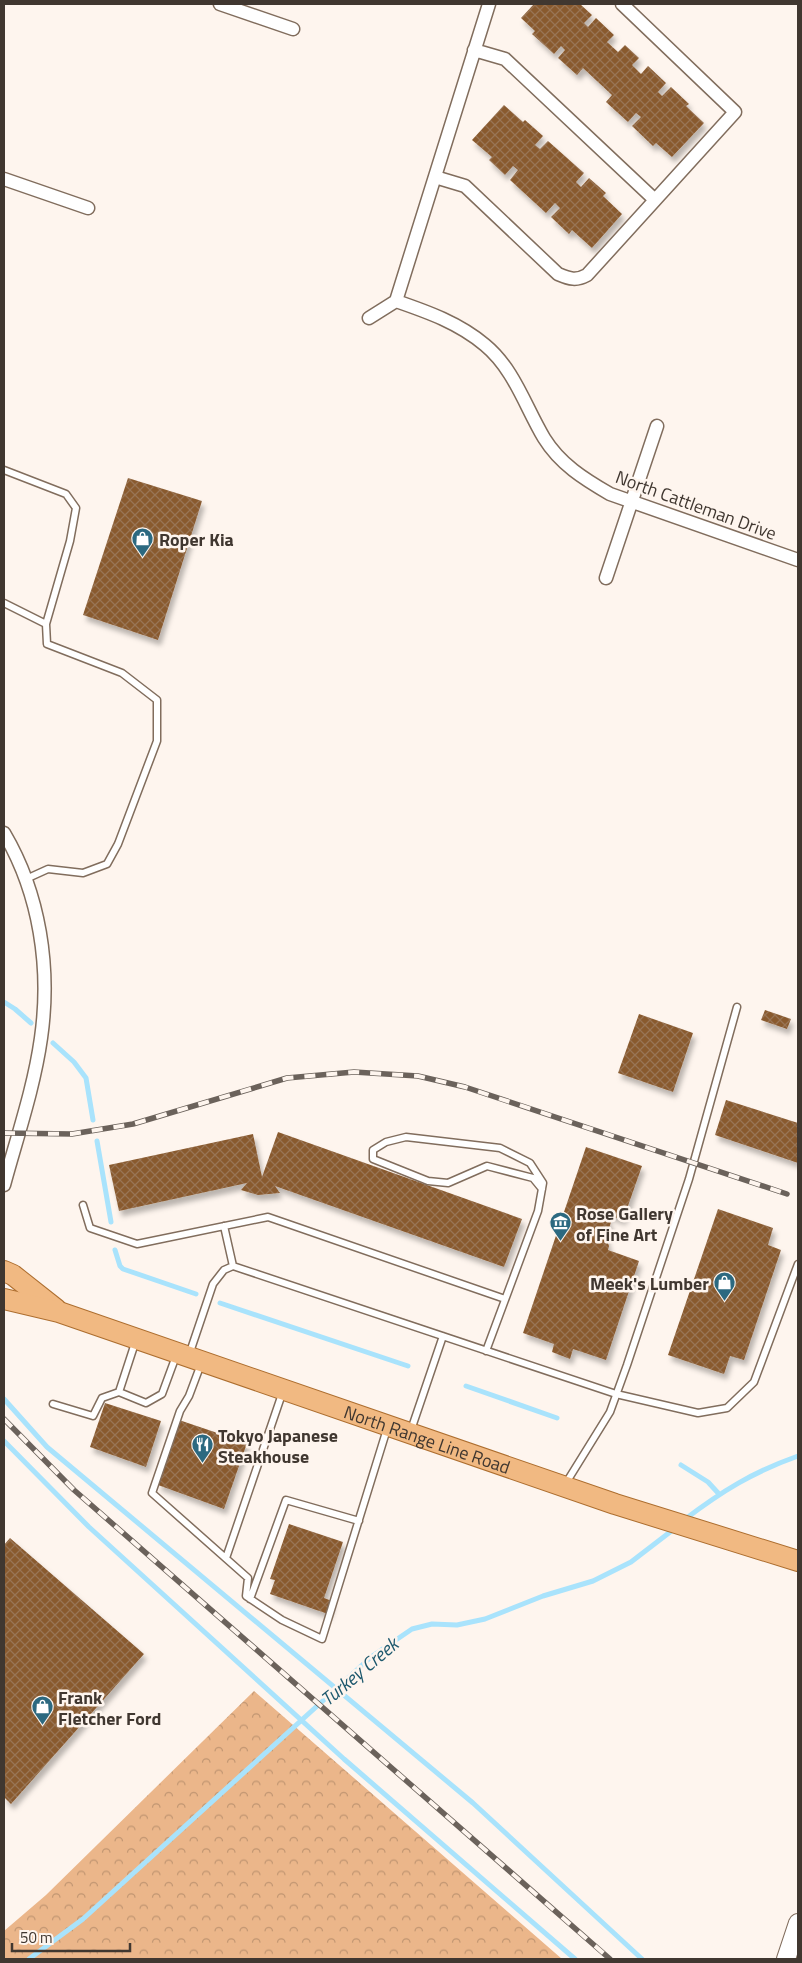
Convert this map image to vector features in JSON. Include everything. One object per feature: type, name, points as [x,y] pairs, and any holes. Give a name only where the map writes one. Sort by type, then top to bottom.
[{"type":"main road","name":"North Range Line Road","points":[[4,1271],[13,1274],[59,1312]]},
{"type":"main road","name":"North Range Line Road","points":[[4,1299],[59,1312],[615,1504],[798,1561]]},
{"type":"main road","points":[[786,1959],[798,1923]]},
{"type":"street","points":[[220,4],[293,29]]},
{"type":"street","points":[[369,318],[396,301],[488,4]]},
{"type":"street","points":[[435,177],[465,186],[558,274],[571,279],[587,276],[735,112],[622,4]]},
{"type":"street","points":[[474,50],[505,60],[655,200]]},
{"type":"street","points":[[4,179],[88,208]]},
{"type":"street","name":"North Cattleman Drive","points":[[396,301],[434,315],[464,329],[486,346],[505,367],[519,388],[544,438],[562,461],[583,479],[610,494],[631,502],[798,560]]},
{"type":"street","points":[[606,578],[657,426]]},
{"type":"street","points":[[4,833],[26,879],[37,918],[42,944],[45,1006],[34,1074],[4,1181]]},
{"type":"lane","points":[[4,470],[66,494],[76,508],[70,540],[46,624],[47,644],[122,673],[157,700],[157,741],[118,844],[107,864],[83,873],[48,869],[26,879]]},
{"type":"lane","points":[[4,603],[46,624]]},
{"type":"lane","points":[[564,1486],[610,1412],[689,1179],[737,1006]]},
{"type":"lane","points":[[486,1351],[538,1211],[542,1189],[543,1183],[530,1163],[500,1148],[406,1137],[386,1142],[373,1150],[374,1159],[428,1181],[448,1183],[488,1166],[533,1178],[542,1189]]},
{"type":"lane","points":[[83,1205],[90,1228],[137,1244],[268,1217],[505,1299]]},
{"type":"lane","points":[[224,1226],[233,1266]]},
{"type":"lane","points":[[54,1404],[93,1416],[102,1398],[119,1392],[146,1403],[162,1394],[189,1357],[213,1284],[224,1270],[233,1266],[616,1394],[698,1413],[727,1408],[754,1382],[798,1264]]},
{"type":"lane","points":[[410,1433],[442,1336]]},
{"type":"lane","points":[[119,1392],[136,1339]]},
{"type":"lane","points":[[189,1357],[189,1396],[180,1411],[152,1493],[248,1578],[246,1596],[282,1620],[322,1638],[388,1426]]},
{"type":"lane","points":[[226,1558],[283,1390]]},
{"type":"lane","points":[[250,1599],[286,1500],[359,1521]]},
{"type":"green space","points":[[254,1691],[562,1959],[4,1959],[4,1931],[46,1895]]},
{"type":"building","points":[[534,4],[580,4],[592,15],[584,23],[588,27],[596,18],[614,35],[607,42],[618,52],[625,45],[639,58],[632,65],[641,74],[648,66],[666,83],[658,92],[662,96],[671,87],[689,104],[686,106],[704,123],[672,157],[656,143],[653,146],[632,126],[641,117],[636,113],[628,122],[606,102],[612,95],[583,68],[577,75],[558,58],[565,50],[561,46],[554,54],[532,34],[535,31],[521,18]]},
{"type":"building","points":[[504,105],[543,136],[535,145],[540,149],[548,141],[584,173],[576,182],[581,187],[589,178],[606,193],[603,196],[622,214],[592,248],[572,230],[569,234],[551,217],[560,208],[555,203],[546,213],[510,180],[518,170],[513,166],[505,175],[489,160],[492,157],[472,140]]},
{"type":"building","name":"Roper Kia","points":[[128,478],[202,501],[158,640],[83,615]]},
{"type":"building","points":[[765,1010],[791,1019],[787,1029],[761,1020]]},
{"type":"building","points":[[639,1014],[693,1033],[673,1092],[618,1073]]},
{"type":"building","points":[[726,1100],[798,1123],[798,1163],[715,1135]]},
{"type":"building","points":[[278,1132],[522,1219],[504,1267],[275,1186],[280,1193],[258,1195],[241,1190],[247,1183],[119,1211],[109,1165],[253,1134],[262,1177]]},
{"type":"building","points":[[586,1147],[642,1166],[623,1220],[609,1215],[607,1221],[611,1222],[606,1238],[609,1246],[608,1250],[639,1261],[606,1360],[573,1349],[570,1359],[552,1352],[554,1344],[523,1333]]},
{"type":"building","name":"Meek's Lumber","points":[[718,1209],[773,1228],[768,1245],[781,1250],[744,1360],[730,1356],[724,1374],[668,1355]]},
{"type":"building","points":[[105,1403],[161,1421],[146,1467],[90,1447]]},
{"type":"building","name":"Tokyo Japanese Steakhouse","points":[[179,1420],[247,1443],[224,1509],[158,1485]]},
{"type":"building","points":[[289,1524],[343,1542],[324,1598],[332,1601],[328,1614],[270,1594],[275,1580],[270,1579]]},
{"type":"building","name":"Frank Fletcher Ford","points":[[10,1538],[144,1654],[11,1804],[4,1797],[4,1545]]},
{"type":"waterway","points":[[4,1002],[31,1023]]},
{"type":"waterway","points":[[53,1043],[74,1062],[86,1078],[93,1120]]},
{"type":"waterway","points":[[97,1141],[111,1222]]},
{"type":"waterway","points":[[115,1250],[120,1266],[123,1269],[196,1294]]},
{"type":"waterway","points":[[220,1303],[408,1366]]},
{"type":"waterway","points":[[466,1386],[557,1418]]},
{"type":"waterway","points":[[4,1399],[47,1447],[473,1803],[642,1959]]},
{"type":"waterway","points":[[4,1441],[89,1527],[344,1759],[575,1959]]},
{"type":"waterway","name":"Turkey Creek","points":[[684,1520],[738,1483],[798,1456]]},
{"type":"waterway","points":[[681,1465],[708,1482],[719,1494]]},
{"type":"waterway","name":"Turkey Creek","points":[[29,1959],[83,1919],[371,1657],[412,1629],[432,1624],[457,1625],[485,1619],[543,1596],[593,1581],[631,1562],[674,1529]]},
{"type":"railway","points":[[4,1133],[72,1134],[133,1124],[287,1078],[354,1072],[418,1076],[465,1087],[787,1194]]},
{"type":"railway","points":[[4,1419],[74,1490],[610,1959]]},
{"type":"place","name":"Roper Kia","points":[[143,558]]},
{"type":"place","name":"Rose Gallery of Fine Art","points":[[560,1242]]},
{"type":"place","name":"Meek's Lumber","points":[[725,1302]]},
{"type":"place","name":"Tokyo Japanese Steakhouse","points":[[202,1464]]},
{"type":"place","name":"Frank Fletcher Ford","points":[[42,1726]]}]
